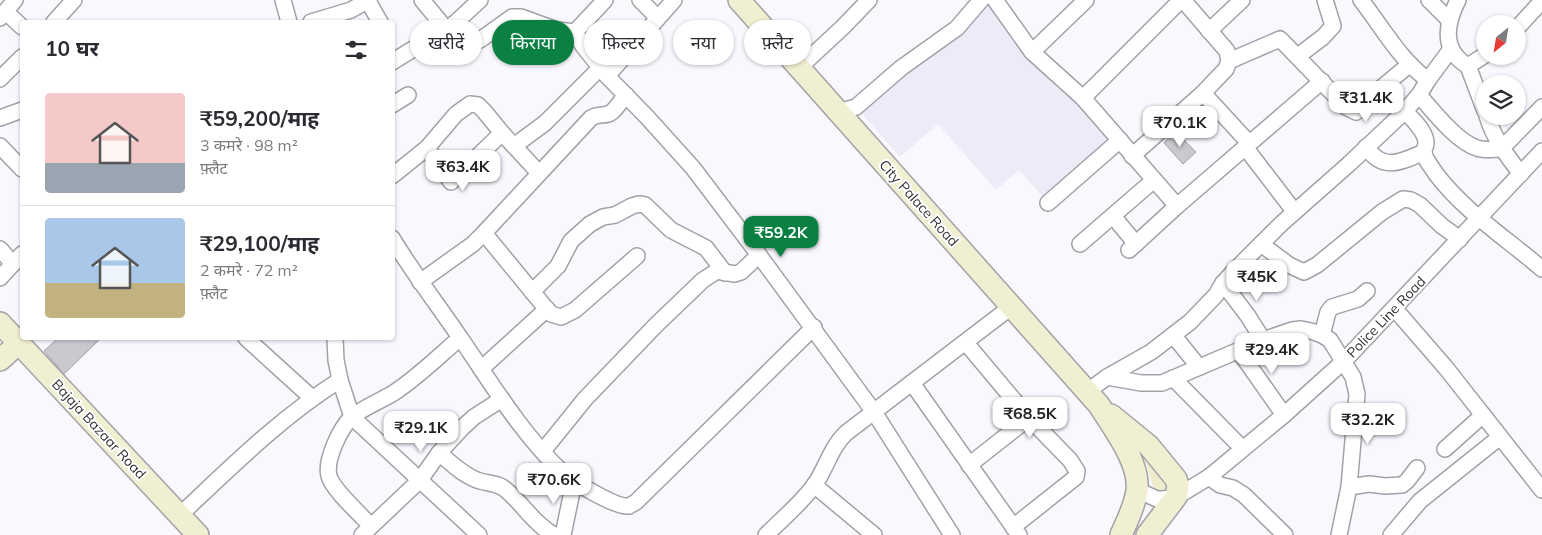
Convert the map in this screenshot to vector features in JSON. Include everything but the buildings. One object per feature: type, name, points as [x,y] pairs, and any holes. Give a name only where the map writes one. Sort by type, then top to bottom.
[{"type":"street","points":[[56,20],[74,0]]},
{"type":"street","points":[[283,0],[288,20]]},
{"type":"street","points":[[318,20],[351,10],[368,0],[379,20]]},
{"type":"street","points":[[422,0],[443,20]]},
{"type":"street","points":[[458,20],[480,0]]},
{"type":"street","points":[[575,32],[605,0]]},
{"type":"street","points":[[640,0],[658,18]]},
{"type":"street","points":[[514,146],[545,123],[603,72],[674,0]]},
{"type":"street","name":"City Palace Road","points":[[739,0],[1093,398],[1149,446],[1176,479],[1178,486],[1176,497]]},
{"type":"street","points":[[800,67],[869,0]]},
{"type":"street","points":[[838,112],[856,107],[902,68],[957,28],[981,0]]},
{"type":"street","points":[[995,0],[1032,52],[1083,98],[1177,206]]},
{"type":"street","points":[[1032,52],[1086,0]]},
{"type":"street","points":[[1083,98],[1182,0],[1227,51],[1229,61],[1226,69],[1203,93],[1132,156]]},
{"type":"street","points":[[1298,56],[1323,37],[1333,26],[1325,0]]},
{"type":"street","points":[[1361,0],[1415,71],[1428,80]]},
{"type":"street","points":[[1429,0],[1449,20]]},
{"type":"street","points":[[1458,0],[1449,20],[1451,49],[1460,62],[1468,66],[1476,87]]},
{"type":"street","points":[[1209,31],[1240,1]]},
{"type":"street","points":[[1526,20],[1541,6]]},
{"type":"street","points":[[7,10],[20,25]]},
{"type":"street","points":[[482,39],[512,17],[521,18],[557,30],[575,32],[603,72],[693,168],[814,327],[874,412],[952,535]]},
{"type":"street","points":[[1229,61],[1280,39],[1346,107],[1356,112],[1378,90],[1410,64]]},
{"type":"street","points":[[395,56],[410,48]]},
{"type":"street","points":[[1093,398],[1107,377],[1151,352],[1190,322],[1216,295],[1223,283],[1294,211],[1405,111],[1419,95],[1451,49]]},
{"type":"street","points":[[0,79],[20,59]]},
{"type":"street","points":[[1468,66],[1476,61]]},
{"type":"street","points":[[1113,216],[1132,247],[1322,81]]},
{"type":"street","points":[[1203,93],[1247,145],[1294,211]]},
{"type":"street","points":[[395,103],[408,95]]},
{"type":"street","points":[[420,282],[473,244],[591,118],[596,114],[612,112],[626,95]]},
{"type":"street","points":[[1419,95],[1454,134],[1467,144],[1485,150],[1501,149],[1542,107]]},
{"type":"street","points":[[395,174],[427,148],[456,114],[470,104],[478,105],[540,173]]},
{"type":"street","points":[[0,118],[20,111]]},
{"type":"street","points":[[1405,111],[1418,126],[1424,137],[1426,143],[1424,152],[1438,176],[1461,202],[1542,269]]},
{"type":"street","points":[[1491,125],[1501,149],[1521,174]]},
{"type":"street","points":[[427,148],[451,182],[502,133]]},
{"type":"street","points":[[1048,203],[1120,140]]},
{"type":"street","points":[[0,146],[20,167]]},
{"type":"street","points":[[1366,147],[1372,157],[1384,163],[1405,160],[1424,152]]},
{"type":"street","name":"Police Line Road","points":[[1176,497],[1209,477],[1344,362],[1542,151]]},
{"type":"street","points":[[1080,244],[1154,180]]},
{"type":"street","points":[[1261,244],[1289,265],[1304,272],[1317,265],[1382,212],[1403,198],[1420,205],[1442,226],[1460,239]]},
{"type":"street","points":[[532,292],[558,266],[571,241],[590,224],[639,204],[645,205],[671,230],[706,248],[725,273]]},
{"type":"street","points":[[484,234],[547,309],[552,314],[561,317],[569,314],[585,302],[637,256]]},
{"type":"street","points":[[395,243],[420,282],[502,399],[543,451],[574,482],[620,504],[630,506],[636,502],[814,327]]},
{"type":"street","points":[[0,249],[18,259],[0,278]]},
{"type":"street","points":[[543,451],[585,399],[677,304],[710,275],[717,272],[741,272],[759,255]]},
{"type":"street","points":[[1223,283],[1248,316],[1263,340]]},
{"type":"street","points":[[1322,335],[1328,312],[1332,306],[1358,299],[1368,291]]},
{"type":"street","points":[[766,535],[814,485],[839,440],[862,420],[1012,308]]},
{"type":"street","points":[[1394,308],[1446,368],[1542,490]]},
{"type":"street","points":[[481,369],[547,309]]},
{"type":"street","name":"Bajaja Bazaar Road","points":[[0,323],[20,338]]},
{"type":"street","points":[[1107,377],[1152,384],[1162,383],[1263,340],[1300,329],[1322,335],[1330,340],[1355,383],[1358,402],[1349,487],[1341,528],[1347,535]]},
{"type":"street","points":[[1173,335],[1198,367]]},
{"type":"street","points":[[460,338],[394,393],[352,417],[338,438],[330,455],[329,478],[367,530],[420,480],[462,427],[502,399]]},
{"type":"street","points":[[0,360],[22,340]]},
{"type":"street","name":"Bajaja Bazaar Road","points":[[22,340],[198,535]]},
{"type":"street","points":[[248,340],[312,398]]},
{"type":"street","points":[[335,340],[336,360],[340,380],[352,417],[479,535]]},
{"type":"street","points":[[912,383],[1016,531],[1076,477],[1077,472],[1070,460],[1030,418],[966,343]]},
{"type":"street","points":[[1238,351],[1284,415]]},
{"type":"street","points":[[1174,378],[1242,448]]},
{"type":"street","points":[[180,515],[228,470],[312,398],[340,380]]},
{"type":"street","name":"City Palace Road","points":[[1093,398],[1125,449],[1137,477],[1137,490],[1132,510],[1120,535]]},
{"type":"street","points":[[1445,449],[1483,416]]},
{"type":"street","points":[[969,465],[1030,418]]},
{"type":"street","points":[[1394,534],[1406,515],[1427,494],[1500,437]]},
{"type":"street","points":[[439,454],[460,471],[478,481],[495,484],[507,490],[536,521],[554,535]]},
{"type":"street","points":[[1349,487],[1369,484],[1385,486],[1402,485],[1417,468]]},
{"type":"street","points":[[1209,477],[1220,485],[1233,488],[1244,495],[1285,535]]},
{"type":"street","points":[[563,535],[574,482]]},
{"type":"street","points":[[814,485],[874,535]]},
{"type":"street","points":[[1137,490],[1157,499],[1163,500],[1176,497]]},
{"type":"street","points":[[1147,535],[1176,497]]},
{"type":"shaded area","points":[[978,0],[996,0],[1120,140],[1048,203],[1019,170],[996,190],[938,124],[900,157],[856,107]]},
{"type":"shaded area","points":[[1139,448],[1162,469],[1170,490],[1154,490]]}]
